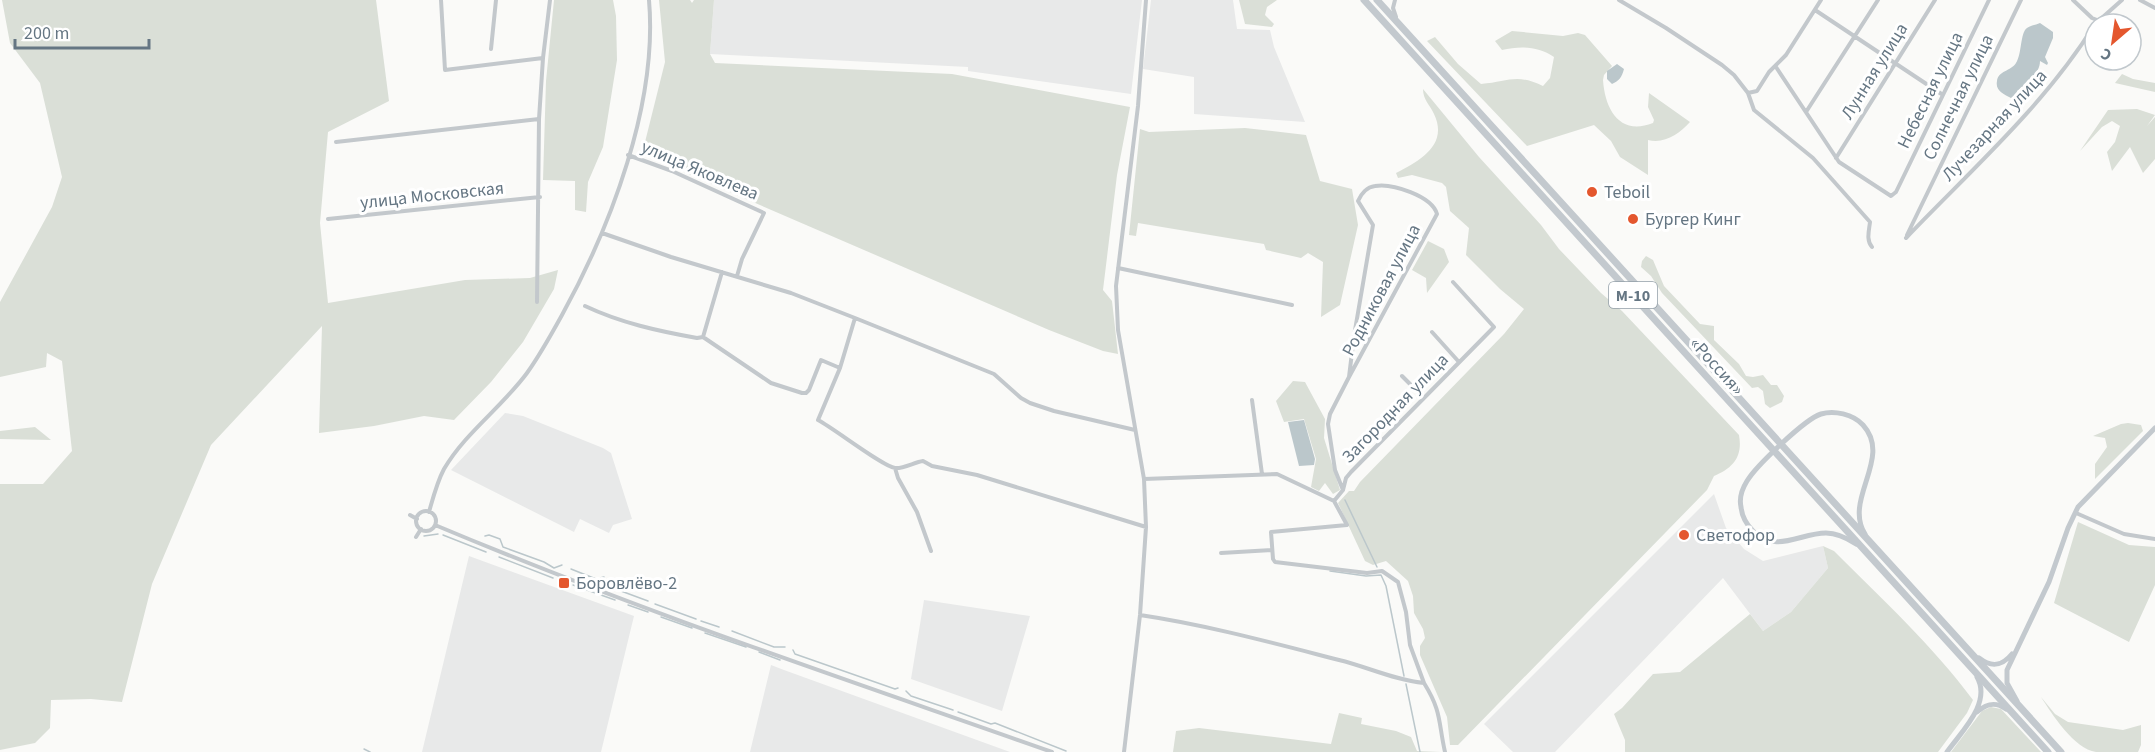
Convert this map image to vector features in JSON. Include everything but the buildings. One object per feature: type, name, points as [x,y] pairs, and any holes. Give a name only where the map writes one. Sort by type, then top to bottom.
[{"type":"highway","name":"«Россия»","points":[[1364,0],[2048,752]]},
{"type":"highway","name":"«Россия»","points":[[1377,0],[2061,752]]},
{"type":"main road","points":[[1867,552],[1850,540],[1831,534],[1819,534],[1781,543],[1765,539],[1756,534],[1744,519],[1740,499],[1746,482],[1760,465],[1800,428],[1818,415],[1836,412],[1859,422],[1869,434],[1873,447],[1873,460],[1859,513],[1863,531],[1873,546]]},
{"type":"main road","points":[[2023,711],[2006,679],[2007,670],[2049,582],[2075,512],[2085,498],[2155,428]]},
{"type":"main road","points":[[1966,648],[1986,663],[1995,665],[2007,660],[2018,645]]},
{"type":"main road","points":[[1947,752],[1981,700],[1980,682],[1972,668]]},
{"type":"main road","points":[[1973,715],[1984,706],[1994,704],[2002,706],[2016,717]]},
{"type":"street","points":[[441,0],[445,70],[543,58]]},
{"type":"street","points":[[491,49],[496,0]]},
{"type":"street","points":[[537,302],[540,197],[539,119],[549,0]]},
{"type":"street","points":[[429,512],[441,475],[452,457],[510,394],[545,346],[603,233],[641,108],[650,48],[649,0]]},
{"type":"street","points":[[1124,752],[1140,615],[1146,527],[1144,479],[1116,314],[1118,268],[1138,106],[1146,0]]},
{"type":"street","points":[[1395,0],[1393,8],[1400,26]]},
{"type":"street","points":[[1619,0],[1722,65],[1734,75],[1748,93],[1754,110],[1813,158],[1870,222],[1868,235],[1872,247]]},
{"type":"street","points":[[1748,93],[1757,91],[1769,72],[1786,55],[1821,0]]},
{"type":"street","points":[[1806,112],[1878,0]]},
{"type":"street","name":"Лунная улица","points":[[1836,158],[1935,0]]},
{"type":"street","name":"Небесная улица","points":[[1836,158],[1888,195],[1894,195],[1989,0]]},
{"type":"street","name":"Солнечная улица","points":[[1906,238],[2021,0]]},
{"type":"street","points":[[2073,0],[2086,12]]},
{"type":"street","name":"Лучезарная улица","points":[[2108,12],[2122,0]]},
{"type":"street","points":[[2140,0],[2155,8]]},
{"type":"street","points":[[1815,10],[1943,94]]},
{"type":"street","name":"Лучезарная улица","points":[[1906,238],[2050,87],[2083,44]]},
{"type":"street","points":[[1776,67],[1836,158]]},
{"type":"street","points":[[336,142],[539,119]]},
{"type":"street","name":"улица Яковлева","points":[[628,155],[672,171],[764,213],[742,259],[737,276]]},
{"type":"street","name":"Родниковая улица","points":[[1343,490],[1335,470],[1328,424],[1330,414],[1436,216],[1435,207],[1426,200],[1384,186],[1372,186],[1360,196],[1358,203],[1373,225],[1349,376]]},
{"type":"street","name":"улица Московская","points":[[328,219],[540,197]]},
{"type":"street","points":[[603,233],[659,254],[791,293],[981,368],[994,374],[1030,403],[1135,430]]},
{"type":"street","points":[[1118,268],[1292,305]]},
{"type":"street","points":[[703,337],[722,272]]},
{"type":"street","name":"Загородная улица","points":[[1334,501],[1343,490],[1351,472],[1494,327],[1453,282]]},
{"type":"street","points":[[585,306],[605,316],[653,330],[697,338],[703,337],[771,384],[802,393],[809,390],[820,360],[840,368]]},
{"type":"street","points":[[855,318],[840,368],[818,420],[896,468],[923,461],[932,466],[977,475],[1146,527]]},
{"type":"street","points":[[1432,332],[1459,362]]},
{"type":"street","points":[[1402,375],[1424,398]]},
{"type":"street","points":[[1252,400],[1262,474]]},
{"type":"street","points":[[896,468],[898,478],[917,512],[931,551]]},
{"type":"street","points":[[1144,479],[1277,474],[1334,501],[1347,525],[1272,532],[1273,559],[1275,562],[1367,573],[1382,571],[1398,582],[1401,586],[1410,645],[1424,683],[1436,703],[1445,752]]},
{"type":"street","points":[[429,512],[434,516],[435,525],[428,531],[421,529],[417,525],[417,519],[421,513],[429,512]]},
{"type":"street","points":[[2075,512],[2124,534],[2155,539]]},
{"type":"street","points":[[410,515],[417,519]]},
{"type":"street","points":[[435,525],[649,609],[1052,752]]},
{"type":"street","points":[[416,537],[421,529]]},
{"type":"street","points":[[1221,553],[1272,550]]},
{"type":"street","points":[[1140,615],[1201,625],[1424,683]]},
{"type":"shaded area","points":[[2,0],[376,0],[389,101],[328,132],[320,223],[328,303],[465,280],[530,278],[558,270],[554,289],[523,342],[491,382],[454,420],[424,416],[374,426],[319,433],[322,326],[211,445],[152,584],[122,702],[91,699],[51,700],[50,728],[35,743],[0,750],[0,484],[43,484],[72,451],[62,361],[47,353],[46,367],[0,377],[0,302],[52,207],[62,177],[40,83],[10,43]]},
{"type":"shaded area","points":[[554,0],[613,0],[616,16],[617,60],[603,147],[588,182],[586,212],[575,210],[575,181],[543,180],[546,81]]},
{"type":"shaded area","points":[[659,0],[690,0],[692,3],[694,0],[714,0],[710,54],[715,63],[952,74],[1130,107],[1117,175],[1103,290],[1112,301],[1118,354],[1103,351],[1049,330],[642,154],[665,62]]},
{"type":"shaded area","points":[[714,0],[1142,0],[1131,94],[968,71],[968,67],[710,54]]},
{"type":"shaded area","points":[[1151,0],[1233,0],[1237,29],[1270,30],[1274,47],[1305,122],[1194,114],[1194,77],[1143,69]]},
{"type":"shaded area","points":[[1239,0],[1277,0],[1267,7],[1265,15],[1274,24],[1272,27],[1245,24]]},
{"type":"shaded area","points":[[2040,23],[2053,32],[2053,38],[2045,57],[2048,63],[2047,65],[2040,61],[2035,74],[2017,91],[2018,95],[2011,98],[1999,90],[1998,78],[2016,63],[2025,31]]},
{"type":"shaded area","points":[[1512,31],[1563,36],[1578,33],[1585,35],[1612,66],[1604,75],[1604,91],[1611,110],[1623,123],[1641,126],[1653,123],[1654,120],[1648,107],[1649,93],[1690,122],[1671,137],[1660,141],[1648,140],[1648,175],[1620,157],[1611,141],[1594,125],[1527,146],[1427,41],[1435,37],[1458,64],[1481,84],[1519,79],[1543,86],[1550,78],[1554,57],[1529,48],[1502,50],[1495,41]]},
{"type":"shaded area","points":[[1617,64],[1624,69],[1617,82],[1612,84],[1607,79],[1607,71]]},
{"type":"shaded area","points":[[2122,74],[2133,79],[2155,83],[2155,92],[2115,83]]},
{"type":"shaded area","points":[[1423,89],[1479,157],[1541,225],[1559,249],[1601,293],[1622,311],[1739,435],[1740,443],[1735,461],[1714,476],[1707,490],[1458,745],[1450,745],[1447,717],[1420,655],[1420,646],[1425,638],[1414,613],[1413,596],[1408,581],[1386,561],[1373,565],[1365,561],[1338,503],[1349,491],[1354,491],[1360,482],[1504,334],[1524,309],[1466,255],[1469,228],[1450,211],[1446,187],[1442,183],[1412,175],[1398,178],[1396,173],[1429,151],[1438,135],[1438,125]]},
{"type":"shaded area","points":[[2137,109],[2155,115],[2147,126],[2155,117],[2155,159],[2143,173],[2130,147],[2112,171],[2107,152],[2115,142],[2120,126],[2112,121],[2102,127],[2080,151],[2108,110]]},
{"type":"shaded area","points":[[1245,128],[1306,135],[1320,181],[1352,189],[1358,225],[1340,305],[1321,317],[1323,262],[1308,253],[1301,258],[1266,250],[1264,244],[1138,223],[1136,236],[1129,235],[1140,129],[1149,132]]},
{"type":"shaded area","points":[[1428,241],[1444,249],[1449,262],[1427,293],[1426,278],[1412,270]]},
{"type":"shaded area","points":[[1646,256],[1653,260],[1664,286],[1700,324],[1714,326],[1714,340],[1739,364],[1746,376],[1763,375],[1771,385],[1777,385],[1784,396],[1782,402],[1770,408],[1765,404],[1763,391],[1758,387],[1752,388],[1662,293],[1651,276],[1641,267]]},
{"type":"shaded area","points":[[1293,381],[1305,382],[1325,419],[1324,438],[1340,490],[1333,494],[1325,483],[1319,491],[1311,487],[1316,459],[1304,419],[1284,422],[1276,401]]},
{"type":"shaded area","points":[[505,413],[523,416],[611,453],[632,519],[613,525],[609,533],[580,519],[574,532],[451,470]]},
{"type":"shaded area","points":[[1304,420],[1315,459],[1314,465],[1299,466],[1288,422]]},
{"type":"shaded area","points":[[2128,423],[2141,425],[2143,431],[2095,479],[2095,464],[2107,447],[2105,438],[2093,436]]},
{"type":"shaded area","points":[[35,427],[51,440],[0,439],[0,431]]},
{"type":"shaded area","points":[[1714,494],[1726,528],[1744,549],[1763,561],[1823,546],[1828,568],[1791,612],[1763,631],[1723,578],[1555,752],[1513,752],[1484,724]]},
{"type":"shaded area","points":[[2078,522],[2129,545],[2155,547],[2155,585],[2129,642],[2054,603]]},
{"type":"shaded area","points":[[1823,546],[1834,551],[1907,623],[1973,700],[1967,713],[1938,752],[1625,752],[1625,740],[1614,714],[1653,674],[1680,672],[1750,614],[1763,631],[1791,612],[1828,568]]},
{"type":"shaded area","points":[[469,556],[634,616],[601,752],[422,752]]},
{"type":"shaded area","points":[[924,600],[1030,616],[1002,711],[911,679]]},
{"type":"shaded area","points":[[771,665],[784,670],[1010,752],[750,752]]},
{"type":"shaded area","points":[[2041,697],[2055,714],[2068,722],[2123,730],[2141,725],[2141,745],[2138,752],[2096,752],[2080,745],[2064,730]]},
{"type":"shaded area","points":[[1991,707],[2001,709],[2041,752],[1951,752],[1982,711]]},
{"type":"shaded area","points":[[1339,713],[1362,718],[1361,724],[1396,731],[1411,737],[1417,751],[1441,752],[1173,752],[1176,731],[1199,728],[1331,744]]},
{"type":"waterway","points":[[1345,500],[1377,567]]},
{"type":"waterway","points":[[424,536],[438,534]]},
{"type":"waterway","points":[[443,535],[486,552]]},
{"type":"waterway","points":[[485,536],[500,539],[503,547],[554,568],[562,565]]},
{"type":"waterway","points":[[499,557],[553,578]]},
{"type":"waterway","points":[[571,569],[596,579],[604,577]]},
{"type":"waterway","points":[[1330,571],[1366,576],[1381,575],[1386,586],[1404,676]]},
{"type":"waterway","points":[[620,584],[621,591],[648,601]]},
{"type":"waterway","points":[[573,585],[615,600]]},
{"type":"waterway","points":[[655,604],[696,619]]},
{"type":"waterway","points":[[628,605],[648,612]]},
{"type":"waterway","points":[[661,617],[692,628]]},
{"type":"waterway","points":[[701,621],[719,627]]},
{"type":"waterway","points":[[732,631],[774,647],[785,647]]},
{"type":"waterway","points":[[705,633],[746,647]]},
{"type":"waterway","points":[[793,650],[795,654],[895,689],[898,688]]},
{"type":"waterway","points":[[759,652],[780,660]]},
{"type":"waterway","points":[[1406,684],[1420,752]]},
{"type":"waterway","points":[[906,691],[911,696],[953,710]]},
{"type":"waterway","points":[[958,712],[991,724],[995,723],[1066,751]]},
{"type":"waterway","points":[[364,749],[370,752]]},
{"type":"place","name":"Teboil","points":[[1592,192]]},
{"type":"place","name":"Бургер Кинг","points":[[1633,219]]},
{"type":"place","name":"Светофор","points":[[1684,535]]},
{"type":"place","name":"Боровлёво-2","points":[[564,583]]}]
